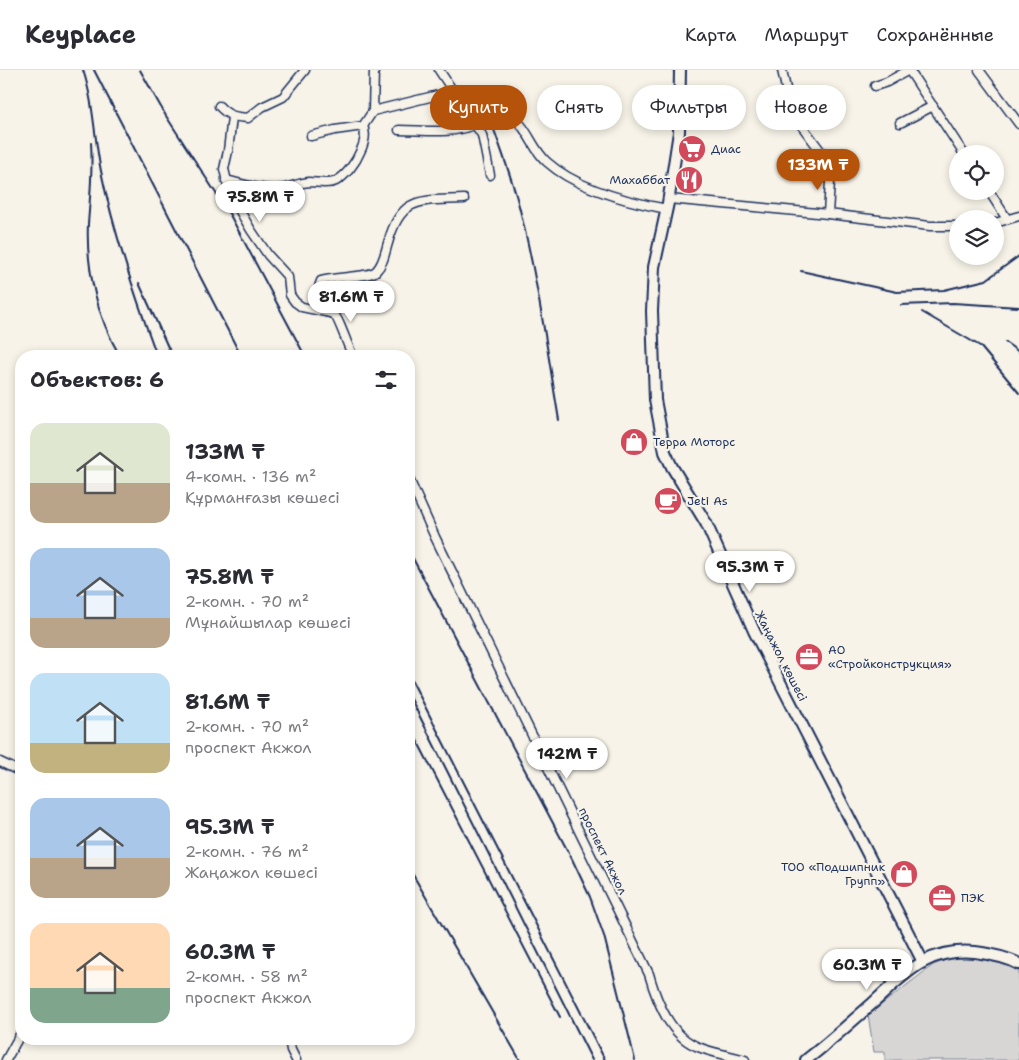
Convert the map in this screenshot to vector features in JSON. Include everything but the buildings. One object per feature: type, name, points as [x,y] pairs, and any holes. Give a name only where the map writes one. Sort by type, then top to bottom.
[{"type":"main road","name":"Жаңажол көшесі","points":[[680,70],[679,132],[668,203],[654,267],[652,311],[654,400],[665,452],[706,524],[754,631],[922,962]]},
{"type":"main road","points":[[806,1060],[828,1043],[904,974],[922,962],[949,952],[963,951],[1002,957],[1019,964]]},
{"type":"main road","points":[[816,1060],[828,1043]]},
{"type":"street","points":[[219,106],[226,114],[232,117],[248,118],[262,107],[283,97],[305,70]]},
{"type":"street","points":[[363,126],[373,111],[374,70]]},
{"type":"street","points":[[439,70],[449,85]]},
{"type":"street","points":[[782,70],[785,85]]},
{"type":"street","points":[[875,86],[909,70],[958,145]]},
{"type":"street","points":[[979,70],[1019,124]]},
{"type":"street","points":[[373,111],[430,97]]},
{"type":"street","points":[[900,123],[933,106]]},
{"type":"street","points":[[232,117],[224,169],[226,180],[237,208],[268,255],[288,277],[290,295],[295,302],[302,307],[324,309],[334,314],[350,350]]},
{"type":"street","points":[[226,180],[250,186],[279,189],[299,183],[330,183],[336,181],[347,172],[358,158],[365,138],[363,126]]},
{"type":"street","points":[[311,136],[363,126]]},
{"type":"street","points":[[399,130],[455,130]]},
{"type":"street","points":[[479,130],[490,175]]},
{"type":"street","points":[[525,130],[538,152],[548,163],[567,176],[585,185],[644,204],[668,203],[828,214],[930,226],[949,226]]},
{"type":"street","points":[[805,130],[831,165],[828,214]]},
{"type":"street","points":[[324,309],[320,296],[319,284],[321,281],[338,277],[370,274],[378,269],[385,255],[395,224],[405,208],[412,204],[431,200],[464,199]]},
{"type":"street","points":[[995,200],[1008,219]]},
{"type":"street","points":[[1004,220],[1019,216]]},
{"type":"street","name":"проспект Акжол","points":[[415,492],[644,965],[666,1016],[682,1037],[696,1046],[744,1060]]},
{"type":"street","points":[[0,762],[15,769]]},
{"type":"street","points":[[6,1060],[15,1044]]},
{"type":"street","points":[[290,1045],[296,1060]]},
{"type":"shaded area","points":[[956,956],[997,961],[1019,972],[1019,1060],[885,1060],[885,1052],[874,1052],[868,1015],[933,965]]},
{"type":"railway","points":[[83,70],[92,107],[101,171],[112,218],[133,288],[155,350]]},
{"type":"railway","points":[[94,70],[238,350]]},
{"type":"railway","points":[[140,70],[166,116],[230,215],[302,350]]},
{"type":"railway","points":[[494,130],[519,206],[525,232],[559,420]]},
{"type":"railway","points":[[91,143],[88,224],[91,275],[99,309],[117,350]]},
{"type":"railway","points":[[801,271],[897,292],[944,290],[986,280],[1019,256]]},
{"type":"railway","points":[[139,283],[169,350]]},
{"type":"railway","points":[[901,305],[953,303],[1019,307]]},
{"type":"railway","points":[[922,312],[980,346],[1019,393]]},
{"type":"railway","points":[[1005,342],[1019,352]]},
{"type":"railway","points":[[415,562],[572,859],[590,897],[604,936],[635,1060]]},
{"type":"railway","points":[[415,687],[605,1060]]},
{"type":"railway","points":[[415,707],[592,1060]]},
{"type":"railway","points":[[415,737],[560,1017]]},
{"type":"railway","points":[[415,878],[520,1060]]},
{"type":"place","name":"Диас","points":[[692,149]]},
{"type":"place","name":"Махаббат","points":[[689,180]]},
{"type":"place","name":"Терра Моторс","points":[[634,442]]},
{"type":"place","name":"Jeti As","points":[[668,501]]},
{"type":"place","name":"АО «Стройконструкция»","points":[[809,657]]},
{"type":"place","name":"ТОО «Подшипник Групп»","points":[[904,874]]},
{"type":"place","name":"ПЭК","points":[[942,898]]}]
